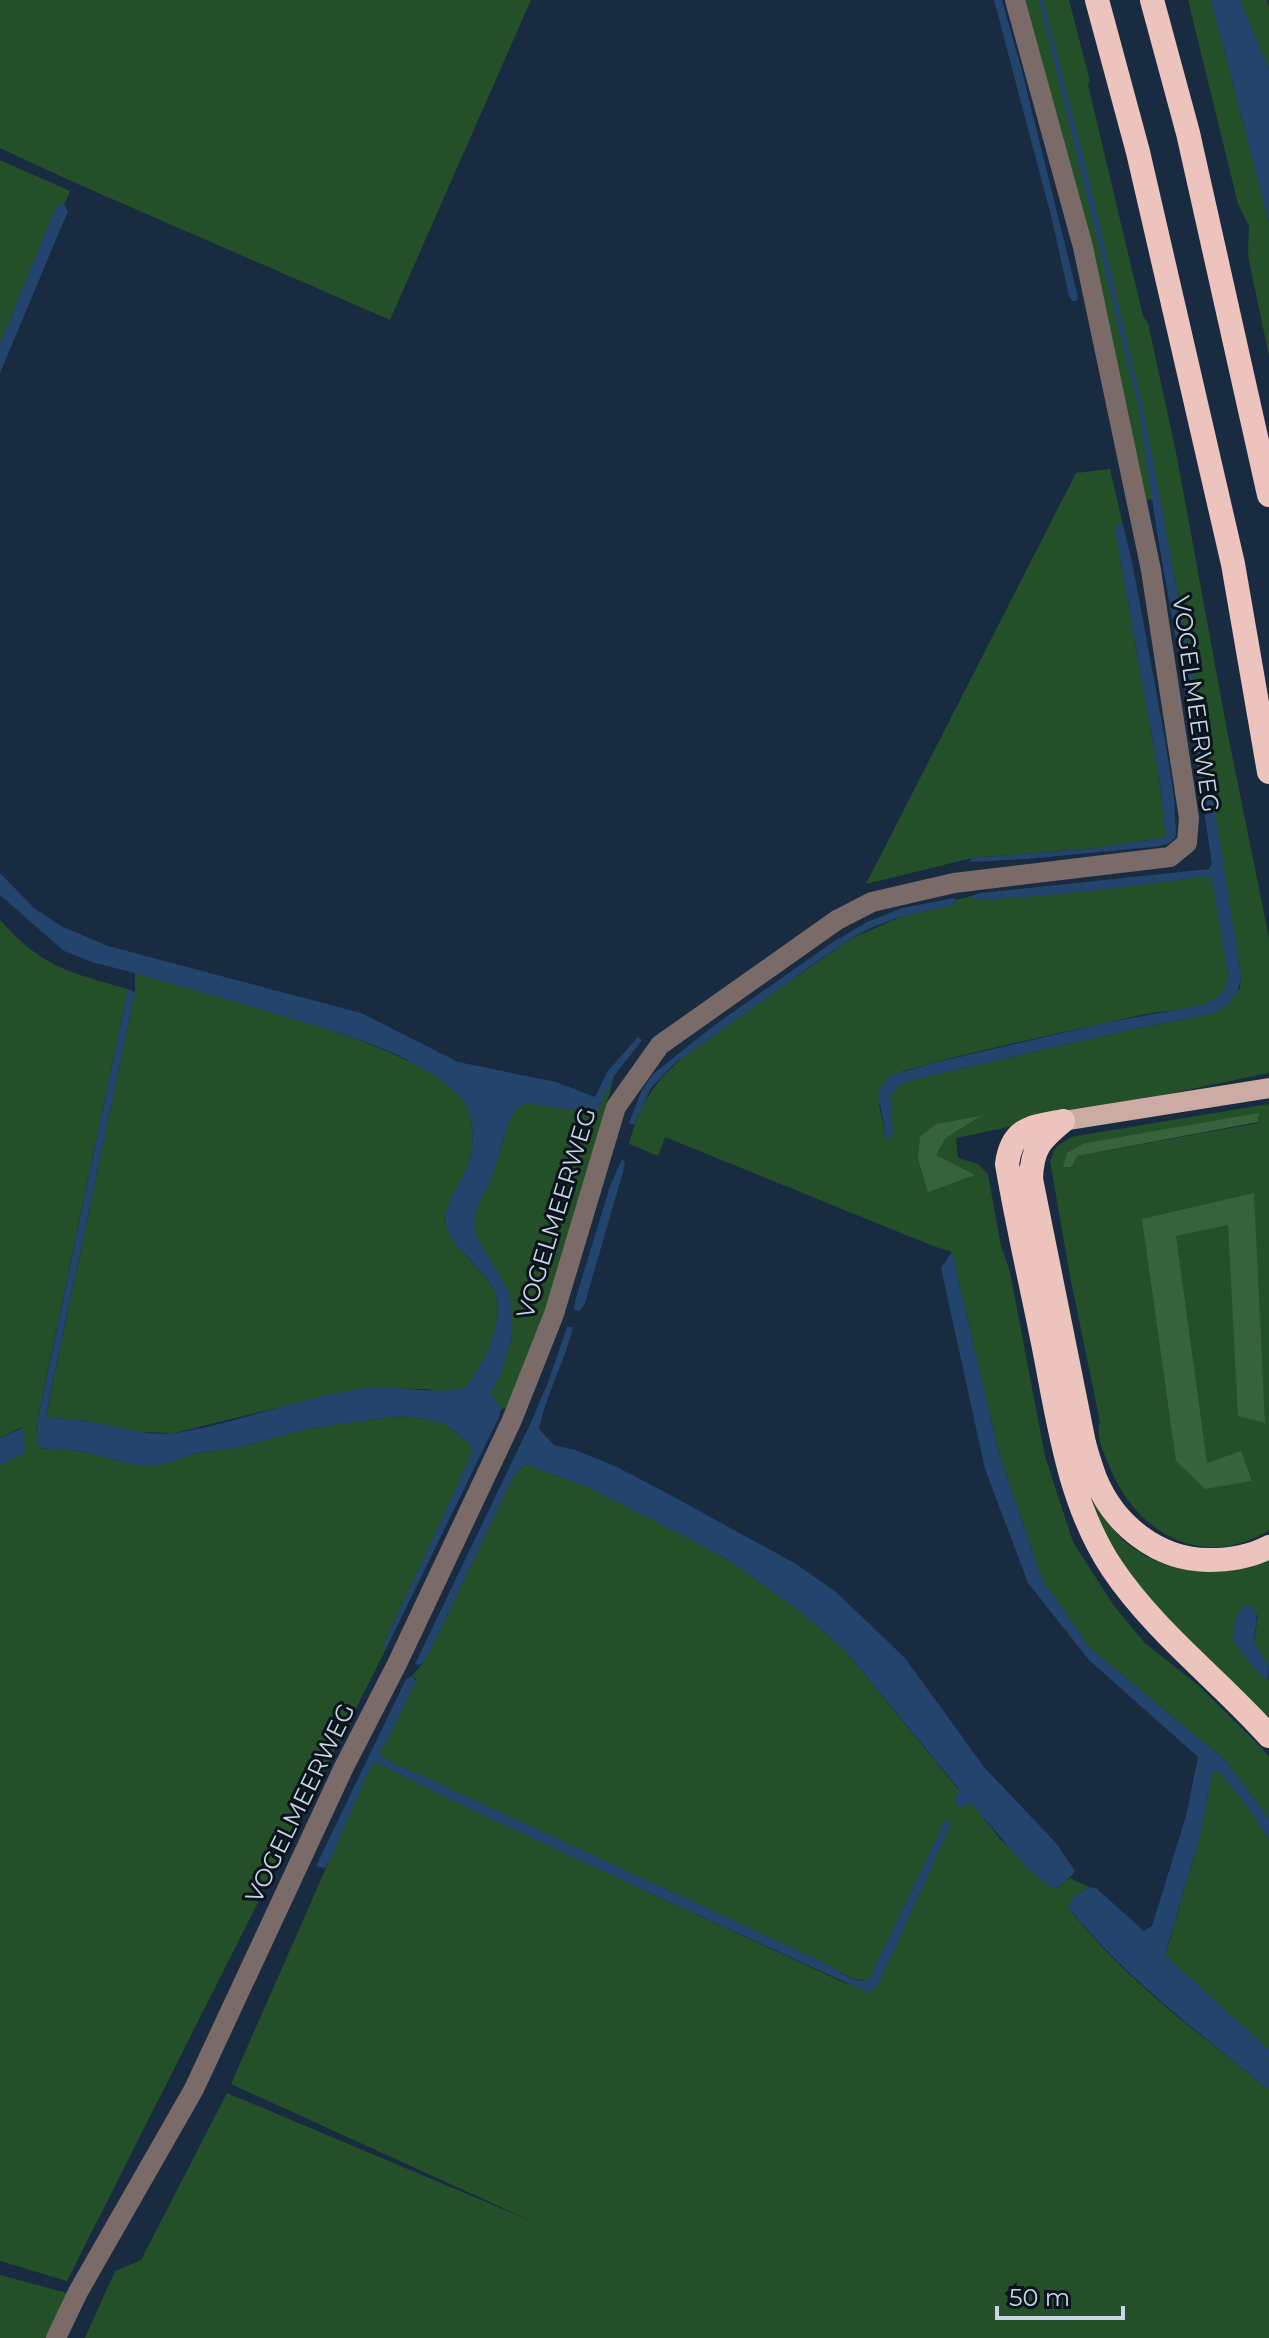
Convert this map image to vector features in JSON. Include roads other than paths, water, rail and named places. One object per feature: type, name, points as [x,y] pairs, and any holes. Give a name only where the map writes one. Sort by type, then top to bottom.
[{"type":"highway","points":[[1097,0],[1138,152],[1233,564],[1269,772]]},
{"type":"highway","points":[[1152,0],[1188,133],[1269,495]]},
{"type":"highway","points":[[1063,1121],[1045,1136],[1035,1150],[1031,1161],[1031,1179],[1084,1443],[1096,1481],[1111,1507],[1129,1528],[1162,1550],[1198,1560],[1217,1560],[1235,1559],[1269,1547]]},
{"type":"highway","points":[[1063,1121],[1030,1127],[1021,1132],[1009,1148],[1007,1164],[1058,1420],[1078,1499],[1110,1566],[1134,1598],[1269,1736]]},
{"type":"main road","points":[[1063,1121],[1260,1090]]},
{"type":"street","name":"VOGELMEERWEG","points":[[56,2338],[78,2292],[194,2089],[344,1767],[397,1664],[512,1420],[554,1314],[616,1107],[660,1045],[837,920],[872,902],[954,883],[1170,857],[1187,843],[1189,818],[1151,570],[1083,247],[1015,0]]},
{"type":"water","points":[[994,0],[1002,0],[1022,71],[1078,297],[1076,301],[1069,296]]},
{"type":"water","points":[[1039,0],[1043,0],[1087,171],[1143,408],[1200,713],[1241,977],[1233,998],[1214,1013],[911,1080],[899,1086],[890,1096],[893,1132],[892,1137],[886,1139],[878,1092],[889,1076],[1105,1023],[1202,1005],[1214,1000],[1226,988],[1228,975],[1212,879],[1207,876],[1101,890],[986,900],[973,900],[971,896],[1209,869],[1212,863],[1139,410]]},
{"type":"water","points":[[1211,0],[1240,0],[1269,70],[1269,222]]},
{"type":"water","points":[[60,204],[68,211],[0,373],[0,344],[55,209]]},
{"type":"water","points":[[1123,525],[1133,566],[1174,796],[1176,835],[1170,843],[1153,847],[969,862],[972,858],[1097,848],[1166,837],[1158,770],[1118,547],[1115,527]]},
{"type":"water","points":[[0,873],[34,908],[61,926],[108,946],[361,1013],[458,1062],[556,1082],[595,1097],[607,1072],[638,1037],[642,1040],[614,1076],[596,1113],[525,1103],[510,1119],[474,1223],[477,1238],[509,1291],[512,1311],[512,1336],[491,1393],[501,1409],[387,1647],[383,1646],[471,1456],[473,1448],[469,1443],[445,1424],[400,1416],[310,1428],[236,1448],[191,1454],[168,1463],[136,1465],[80,1451],[39,1448],[37,1424],[128,989],[135,992],[46,1414],[48,1417],[163,1434],[223,1423],[319,1397],[367,1388],[441,1391],[465,1388],[486,1354],[498,1312],[493,1288],[452,1239],[446,1222],[448,1204],[471,1157],[472,1129],[468,1109],[444,1082],[386,1050],[304,1022],[95,963],[64,951],[0,895]]},
{"type":"water","points":[[954,898],[954,905],[903,916],[873,927],[818,961],[673,1065],[651,1088],[634,1125],[629,1123],[642,1090],[653,1074],[716,1024],[833,942],[867,922],[902,908]]},
{"type":"water","points":[[622,1159],[625,1162],[623,1172],[585,1303],[580,1311],[574,1310],[610,1186]]},
{"type":"water","points":[[952,1252],[999,1453],[1042,1579],[1089,1647],[1225,1760],[1269,1819],[1269,1840],[1218,1770],[1212,1774],[1201,1832],[1165,1955],[1269,2050],[1269,2090],[1138,1981],[1068,1907],[1072,1898],[1089,1887],[1096,1888],[1144,1931],[1152,1926],[1186,1816],[1198,1757],[1089,1660],[1028,1583],[985,1469],[941,1268]]},
{"type":"water","points":[[567,1327],[573,1327],[539,1429],[554,1445],[615,1466],[796,1564],[836,1592],[905,1658],[984,1767],[1056,1843],[1075,1871],[1068,1879],[1052,1888],[1027,1868],[970,1802],[960,1809],[955,1802],[959,1789],[844,1649],[797,1609],[730,1561],[684,1536],[592,1489],[526,1464],[513,1477],[423,1663],[415,1664],[533,1418]]},
{"type":"water","points":[[23,1428],[25,1453],[0,1465],[0,1438]]},
{"type":"water","points":[[1246,1605],[1255,1611],[1254,1642],[1269,1666],[1268,1680],[1258,1673],[1233,1641],[1237,1616]]},
{"type":"water","points":[[412,1676],[416,1681],[385,1745],[379,1751],[383,1758],[858,1980],[869,1980],[945,1821],[951,1824],[885,1970],[869,1993],[447,1798],[376,1762],[369,1770],[332,1856],[325,1868],[316,1866],[406,1679]]}]
